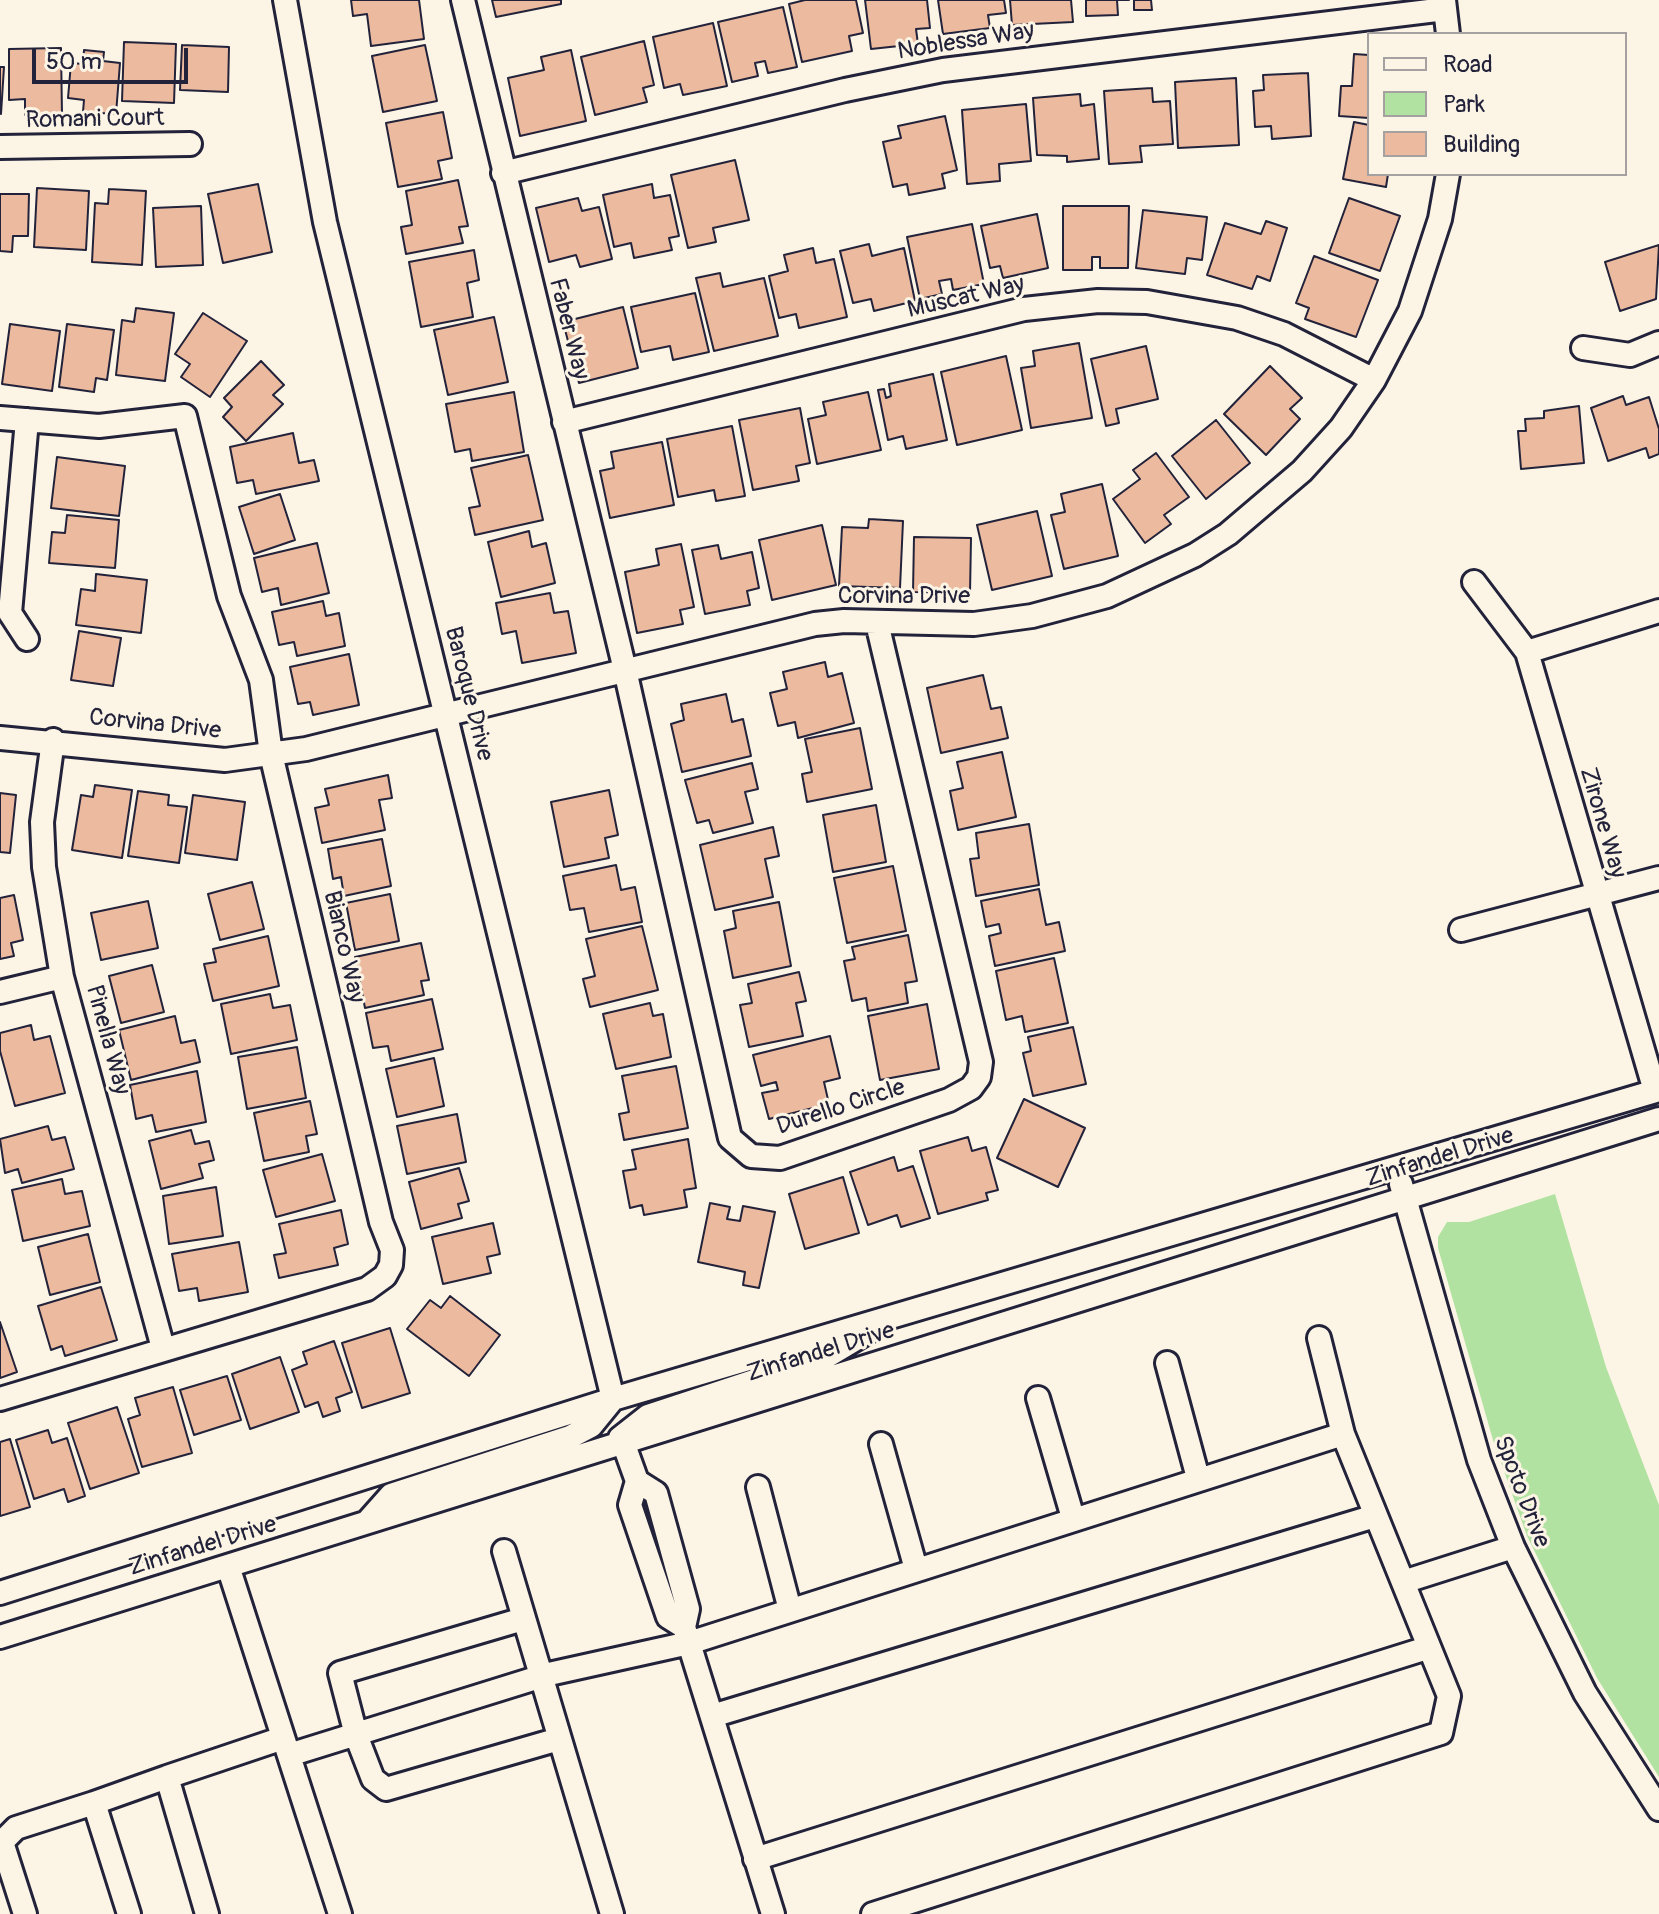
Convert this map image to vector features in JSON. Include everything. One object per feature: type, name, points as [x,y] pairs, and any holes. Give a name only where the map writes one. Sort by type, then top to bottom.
[{"type":"street","name":"Baroque Drive","points":[[285,0],[322,209],[613,1399]]},
{"type":"street","name":"Faber Way","points":[[463,0],[625,670]]},
{"type":"street","name":"Noblessa Way","points":[[503,173],[845,90],[943,70],[1445,4]]},
{"type":"street","points":[[1445,4],[1448,32]]},
{"type":"street","name":"Romani Court","points":[[0,147],[190,144]]},
{"type":"street","name":"Corvina Drive","points":[[0,738],[53,740],[225,760],[271,754],[815,624],[974,624],[1032,616],[1094,600],[1143,581],[1195,555],[1259,511],[1312,460],[1374,380],[1394,346],[1425,275],[1448,176]]},
{"type":"street","name":"Muscat Way","points":[[564,422],[1024,309],[1098,301],[1147,302],[1237,318],[1295,339],[1374,380]]},
{"type":"street","points":[[1583,348],[1630,355],[1659,343]]},
{"type":"street","name":"Bianco Way","points":[[0,418],[99,426],[185,416],[232,606],[261,680],[271,754],[381,1222],[392,1250],[391,1265],[385,1276],[367,1289],[0,1399]]},
{"type":"street","points":[[27,420],[10,613],[27,639]]},
{"type":"street","name":"Zirone Way","points":[[1474,582],[1527,652],[1597,897],[1657,1090]]},
{"type":"street","points":[[1527,652],[1659,611]]},
{"type":"street","name":"Durello Circle","points":[[625,670],[730,1138],[751,1156],[780,1158],[958,1096],[971,1088],[979,1077],[981,1062],[877,623]]},
{"type":"street","name":"Pinella Way","points":[[53,740],[42,822],[43,852],[62,977],[163,1348]]},
{"type":"street","points":[[1461,930],[1597,897],[1659,878]]},
{"type":"street","points":[[0,992],[62,977]]},
{"type":"street","name":"Zinfandel Drive","points":[[0,1593],[613,1399],[1657,1090]]},
{"type":"street","name":"Zinfandel Drive","points":[[0,1637],[1659,1119]]},
{"type":"street","name":"Spoto Drive","points":[[1397,1167],[1479,1460],[1513,1547],[1585,1693],[1659,1809]]},
{"type":"street","points":[[773,1914],[686,1635],[668,1617],[630,1505],[637,1481],[620,1443],[631,1427],[648,1416],[824,1358],[894,1315]]},
{"type":"street","points":[[873,1914],[1441,1733],[1449,1696],[1343,1434],[1319,1338]]},
{"type":"street","points":[[1167,1363],[1198,1478]]},
{"type":"street","points":[[1038,1398],[1073,1518]]},
{"type":"street","points":[[366,1523],[391,1495],[581,1432],[591,1426],[613,1399]]},
{"type":"street","points":[[25,1914],[2,1842],[16,1828],[167,1777],[286,1747],[356,1735],[539,1677],[686,1635],[790,1610],[1343,1434]]},
{"type":"street","points":[[881,1444],[916,1569]]},
{"type":"street","points":[[758,1487],[790,1610]]},
{"type":"street","points":[[712,1716],[1375,1516]]},
{"type":"street","points":[[1403,1582],[1513,1547]]},
{"type":"street","points":[[504,1551],[612,1914]]},
{"type":"street","points":[[228,1566],[340,1914]]},
{"type":"street","points":[[523,1619],[340,1673],[356,1735],[373,1779],[386,1789],[559,1739]]},
{"type":"street","points":[[755,1859],[1427,1648]]},
{"type":"street","points":[[167,1777],[207,1914]]},
{"type":"street","points":[[94,1803],[128,1914]]},
{"type":"green space","points":[[1555,1194],[1606,1367],[1659,1505],[1659,1777],[1597,1678],[1527,1536],[1493,1440],[1438,1248],[1438,1237],[1447,1222],[1469,1222]]},
{"type":"building","points":[[351,0],[419,0],[424,39],[371,46],[367,14],[353,16]]},
{"type":"building","points":[[492,0],[561,0],[561,4],[496,17]]},
{"type":"building","points":[[805,0],[856,0],[863,33],[849,36],[852,51],[802,62],[789,4]]},
{"type":"building","points":[[865,0],[927,0],[930,28],[916,29],[918,44],[871,49]]},
{"type":"building","points":[[938,0],[1004,0],[1006,13],[988,15],[990,28],[943,34]]},
{"type":"building","points":[[1010,0],[1071,0],[1073,22],[1012,25]]},
{"type":"building","points":[[1086,0],[1117,0],[1118,15],[1086,16]]},
{"type":"building","points":[[1134,0],[1151,0],[1152,10],[1134,10]]},
{"type":"building","points":[[783,7],[797,67],[768,73],[765,61],[755,63],[758,76],[732,82],[718,22]]},
{"type":"building","points":[[713,23],[727,86],[683,95],[680,84],[664,88],[653,37]]},
{"type":"building","points":[[644,41],[654,85],[643,88],[647,102],[595,115],[581,57]]},
{"type":"building","points":[[124,42],[176,44],[174,103],[122,101]]},
{"type":"building","points":[[182,45],[229,47],[228,92],[180,90]]},
{"type":"building","points":[[425,45],[437,101],[383,112],[372,56]]},
{"type":"building","points":[[61,48],[62,115],[25,115],[25,99],[9,100],[9,49]]},
{"type":"building","points":[[84,50],[104,52],[103,61],[120,63],[116,114],[83,112],[84,100],[68,98],[71,63],[83,64]]},
{"type":"building","points":[[571,50],[586,121],[520,136],[508,78],[544,70],[541,57]]},
{"type":"building","points":[[1354,54],[1367,55],[1367,118],[1339,116],[1341,86],[1352,86]]},
{"type":"building","points":[[0,67],[4,67],[1,114],[0,113]]},
{"type":"building","points":[[1308,73],[1311,136],[1272,139],[1271,126],[1255,127],[1253,91],[1264,90],[1263,75]]},
{"type":"building","points":[[1236,78],[1239,145],[1178,148],[1175,82]]},
{"type":"building","points":[[1152,88],[1153,102],[1170,101],[1173,144],[1140,146],[1142,162],[1109,164],[1104,91]]},
{"type":"building","points":[[1080,94],[1081,106],[1094,104],[1099,159],[1067,162],[1067,156],[1037,155],[1033,98]]},
{"type":"building","points":[[1026,104],[1031,161],[999,164],[1000,181],[967,184],[962,110]]},
{"type":"building","points":[[443,112],[452,158],[438,161],[442,179],[398,187],[386,123]]},
{"type":"building","points":[[945,116],[957,170],[942,174],[945,188],[909,195],[907,184],[893,187],[883,142],[901,138],[898,126]]},
{"type":"building","points":[[1354,122],[1367,125],[1367,176],[1388,176],[1386,187],[1343,179]]},
{"type":"building","points":[[735,160],[749,220],[713,228],[716,242],[688,248],[671,175]]},
{"type":"building","points":[[458,180],[468,226],[459,227],[463,243],[406,254],[401,227],[412,225],[406,191]]},
{"type":"building","points":[[258,184],[272,252],[223,263],[208,194]]},
{"type":"building","points":[[652,184],[654,198],[670,195],[679,236],[669,238],[672,250],[634,258],[631,243],[614,247],[603,195]]},
{"type":"building","points":[[37,188],[89,191],[86,250],[34,247]]},
{"type":"building","points":[[109,189],[146,191],[142,265],[92,262],[95,203],[108,204]]},
{"type":"building","points":[[0,194],[29,194],[28,236],[13,236],[12,252],[0,251]]},
{"type":"building","points":[[578,198],[582,211],[599,207],[612,259],[580,267],[576,255],[549,262],[536,208]]},
{"type":"building","points":[[1349,198],[1400,216],[1380,271],[1329,253]]},
{"type":"building","points":[[201,206],[203,265],[156,267],[153,208]]},
{"type":"building","points":[[1063,206],[1129,206],[1128,268],[1100,268],[1100,257],[1092,257],[1092,270],[1063,270]]},
{"type":"building","points":[[1143,210],[1207,217],[1202,260],[1187,258],[1185,274],[1136,268]]},
{"type":"building","points":[[1037,214],[1048,268],[1003,278],[1000,266],[990,268],[981,226]]},
{"type":"building","points":[[1266,221],[1287,228],[1270,281],[1257,276],[1252,289],[1207,275],[1225,223],[1261,234]]},
{"type":"building","points":[[972,224],[984,284],[953,290],[951,279],[939,281],[942,294],[920,299],[907,237]]},
{"type":"building","points":[[869,244],[872,256],[904,248],[915,301],[874,311],[871,299],[853,303],[840,251]]},
{"type":"building","points":[[1659,245],[1656,299],[1620,311],[1605,262]]},
{"type":"building","points":[[813,248],[816,263],[834,259],[847,317],[799,328],[796,314],[779,318],[769,276],[788,271],[784,255]]},
{"type":"building","points":[[474,250],[479,280],[467,283],[473,317],[421,327],[409,262]]},
{"type":"building","points":[[1314,256],[1378,280],[1356,337],[1305,319],[1309,308],[1296,303]]},
{"type":"building","points":[[720,273],[723,287],[764,278],[778,336],[714,351],[696,278]]},
{"type":"building","points":[[695,293],[709,352],[673,360],[670,346],[641,352],[631,307]]},
{"type":"building","points":[[623,307],[638,368],[579,383],[563,322]]},
{"type":"building","points":[[136,308],[174,313],[165,381],[116,375],[122,320],[134,322]]},
{"type":"building","points":[[203,313],[247,341],[210,397],[181,377],[190,364],[175,354]]},
{"type":"building","points":[[494,317],[508,382],[448,395],[434,330]]},
{"type":"building","points":[[10,324],[60,331],[52,391],[2,384]]},
{"type":"building","points":[[67,324],[114,330],[107,380],[96,378],[94,392],[59,387]]},
{"type":"building","points":[[1079,343],[1092,418],[1031,428],[1021,368],[1035,366],[1033,351]]},
{"type":"building","points":[[1146,346],[1158,399],[1116,409],[1119,423],[1106,426],[1091,359]]},
{"type":"building","points":[[1006,356],[1022,430],[957,445],[941,372]]},
{"type":"building","points":[[261,361],[284,385],[273,395],[283,404],[246,441],[223,417],[232,407],[224,398]]},
{"type":"building","points":[[1270,366],[1302,398],[1290,409],[1300,419],[1266,455],[1224,414]]},
{"type":"building","points":[[933,374],[947,440],[906,449],[903,436],[888,440],[878,390],[884,389],[886,398],[891,396],[889,384]]},
{"type":"building","points":[[514,392],[524,452],[472,461],[470,449],[455,452],[446,404]]},
{"type":"building","points":[[868,392],[881,450],[817,464],[808,419],[826,415],[823,402]]},
{"type":"building","points":[[1623,396],[1626,405],[1649,397],[1659,429],[1659,454],[1649,458],[1646,448],[1608,461],[1591,408]]},
{"type":"building","points":[[1579,406],[1584,463],[1521,469],[1518,431],[1526,431],[1525,419],[1544,418],[1544,411]]},
{"type":"building","points":[[800,408],[810,463],[796,466],[799,481],[753,490],[739,420]]},
{"type":"building","points":[[1216,420],[1250,463],[1206,499],[1172,456]]},
{"type":"building","points":[[732,426],[745,496],[716,501],[714,490],[678,497],[667,439]]},
{"type":"building","points":[[293,433],[299,463],[314,460],[319,481],[256,494],[253,480],[237,483],[230,447]]},
{"type":"building","points":[[662,442],[674,505],[610,518],[600,471],[614,468],[611,452]]},
{"type":"building","points":[[1156,453],[1189,497],[1164,515],[1171,524],[1145,543],[1113,499],[1140,479],[1133,470]]},
{"type":"building","points":[[528,455],[543,520],[475,535],[469,508],[480,506],[471,468]]},
{"type":"building","points":[[57,457],[125,466],[119,516],[51,508]]},
{"type":"building","points":[[1102,484],[1118,556],[1064,569],[1051,515],[1065,512],[1061,494]]},
{"type":"building","points":[[280,494],[295,540],[254,554],[239,507]]},
{"type":"building","points":[[1037,511],[1052,576],[992,590],[977,525]]},
{"type":"building","points":[[67,515],[119,520],[115,568],[49,563],[52,532],[65,533]]},
{"type":"building","points":[[869,519],[903,521],[900,588],[839,586],[842,527],[868,528]]},
{"type":"building","points":[[822,525],[836,585],[772,600],[759,540]]},
{"type":"building","points":[[529,531],[532,547],[546,543],[555,583],[501,597],[488,542]]},
{"type":"building","points":[[914,537],[971,538],[970,593],[913,592]]},
{"type":"building","points":[[317,543],[329,593],[281,605],[278,588],[262,592],[254,558]]},
{"type":"building","points":[[681,544],[694,607],[680,610],[683,624],[637,633],[625,572],[659,565],[656,549]]},
{"type":"building","points":[[718,545],[721,559],[752,552],[759,588],[747,591],[750,605],[705,614],[692,550]]},
{"type":"building","points":[[96,574],[147,580],[141,633],[76,625],[81,589],[95,591]]},
{"type":"building","points":[[550,593],[554,613],[568,611],[576,653],[522,663],[516,631],[502,634],[496,603]]},
{"type":"building","points":[[323,601],[326,616],[339,613],[345,646],[297,656],[294,642],[279,645],[272,612]]},
{"type":"building","points":[[79,631],[121,638],[113,686],[71,680]]},
{"type":"building","points":[[349,654],[359,705],[313,715],[310,702],[298,704],[290,667]]},
{"type":"building","points":[[825,662],[828,677],[842,673],[854,723],[798,738],[795,722],[778,726],[770,693],[787,689],[783,672]]},
{"type":"building","points":[[983,675],[991,709],[1001,707],[1008,738],[941,753],[927,688]]},
{"type":"building","points":[[726,694],[732,722],[743,719],[751,756],[682,772],[671,724],[684,720],[681,704]]},
{"type":"building","points":[[860,728],[872,789],[807,802],[802,774],[812,772],[805,739]]},
{"type":"building","points":[[1002,752],[1016,817],[958,830],[950,791],[963,788],[957,762]]},
{"type":"building","points":[[752,763],[758,789],[745,792],[753,823],[713,833],[709,820],[697,823],[685,780]]},
{"type":"building","points":[[388,775],[392,798],[379,800],[385,830],[322,843],[315,808],[329,805],[325,789]]},
{"type":"building","points":[[95,785],[132,790],[122,858],[72,850],[81,795],[93,797]]},
{"type":"building","points":[[609,790],[618,835],[605,838],[609,858],[564,867],[551,802]]},
{"type":"building","points":[[138,791],[169,795],[168,805],[187,807],[179,863],[128,856]]},
{"type":"building","points":[[0,793],[16,795],[10,853],[0,852]]},
{"type":"building","points":[[193,795],[245,802],[237,860],[185,853]]},
{"type":"building","points":[[876,805],[886,862],[833,872],[823,815]]},
{"type":"building","points":[[1029,824],[1039,885],[976,896],[970,859],[979,858],[976,833]]},
{"type":"building","points":[[773,827],[779,856],[765,859],[773,897],[715,910],[700,845]]},
{"type":"building","points":[[382,839],[391,886],[344,896],[341,877],[333,879],[328,849]]},
{"type":"building","points":[[616,865],[621,890],[635,887],[642,922],[589,932],[584,908],[570,910],[563,876]]},
{"type":"building","points":[[893,866],[906,931],[847,943],[834,878]]},
{"type":"building","points":[[252,882],[264,929],[220,940],[208,894]]},
{"type":"building","points":[[1039,889],[1046,925],[1059,922],[1065,951],[995,966],[989,936],[1001,933],[999,924],[986,927],[981,901]]},
{"type":"building","points":[[390,894],[399,941],[355,950],[346,903]]},
{"type":"building","points":[[14,895],[23,940],[11,943],[14,956],[0,959],[0,898]]},
{"type":"building","points":[[148,901],[158,948],[101,960],[91,913]]},
{"type":"building","points":[[779,902],[791,966],[733,978],[724,931],[736,928],[733,911]]},
{"type":"building","points":[[642,926],[658,990],[590,1007],[583,979],[595,976],[586,939]]},
{"type":"building","points":[[908,935],[917,981],[905,983],[908,1003],[868,1011],[866,998],[852,1001],[844,961],[855,959],[852,947]]},
{"type":"building","points":[[268,936],[279,986],[213,1001],[204,964],[216,962],[213,949]]},
{"type":"building","points":[[421,943],[429,980],[421,981],[424,995],[365,1008],[355,957]]},
{"type":"building","points":[[1054,958],[1068,1023],[1025,1032],[1022,1016],[1006,1020],[996,971]]},
{"type":"building","points":[[152,965],[164,1012],[121,1023],[109,976]]},
{"type":"building","points":[[799,972],[806,1001],[796,1003],[803,1036],[749,1047],[740,1005],[752,1003],[748,984]]},
{"type":"building","points":[[270,994],[273,1008],[290,1005],[297,1040],[231,1054],[221,1004]]},
{"type":"building","points":[[432,999],[443,1049],[391,1061],[388,1046],[373,1048],[366,1013]]},
{"type":"building","points":[[650,1003],[653,1016],[663,1014],[671,1057],[616,1069],[603,1014]]},
{"type":"building","points":[[927,1004],[939,1069],[880,1080],[868,1016]]},
{"type":"building","points":[[175,1016],[181,1043],[195,1040],[200,1062],[131,1080],[119,1030]]},
{"type":"building","points":[[31,1025],[34,1040],[50,1036],[65,1093],[15,1106],[0,1051],[0,1033]]},
{"type":"building","points":[[1073,1027],[1086,1084],[1033,1096],[1023,1053],[1031,1051],[1028,1037]]},
{"type":"building","points":[[830,1036],[840,1078],[824,1082],[829,1104],[769,1119],[762,1093],[778,1090],[776,1082],[761,1086],[753,1055]]},
{"type":"building","points":[[297,1047],[306,1098],[247,1109],[238,1057]]},
{"type":"building","points":[[434,1058],[444,1106],[397,1117],[386,1069]]},
{"type":"building","points":[[676,1066],[688,1128],[624,1140],[619,1114],[629,1112],[622,1076]]},
{"type":"building","points":[[197,1071],[206,1122],[156,1132],[152,1115],[136,1119],[130,1085]]},
{"type":"building","points":[[1024,1099],[1085,1128],[1058,1187],[997,1158]]},
{"type":"building","points":[[310,1101],[317,1134],[306,1136],[309,1152],[264,1161],[254,1113]]},
{"type":"building","points":[[457,1114],[466,1162],[407,1174],[397,1126]]},
{"type":"building","points":[[48,1126],[52,1140],[65,1137],[74,1169],[22,1183],[18,1169],[5,1173],[0,1139]]},
{"type":"building","points":[[191,1130],[195,1144],[209,1141],[214,1160],[199,1164],[203,1178],[161,1189],[149,1141]]},
{"type":"building","points":[[968,1137],[972,1151],[986,1147],[998,1190],[986,1193],[988,1200],[938,1214],[920,1151]]},
{"type":"building","points":[[688,1139],[696,1188],[684,1190],[687,1207],[644,1215],[642,1205],[630,1208],[623,1171],[636,1169],[632,1150]]},
{"type":"building","points":[[322,1154],[335,1201],[276,1217],[263,1170]]},
{"type":"building","points":[[894,1157],[898,1171],[913,1166],[930,1218],[901,1227],[897,1215],[868,1225],[850,1172]]},
{"type":"building","points":[[459,1168],[469,1201],[458,1204],[462,1218],[421,1229],[409,1182]]},
{"type":"building","points":[[843,1177],[859,1233],[805,1249],[789,1194]]},
{"type":"building","points":[[62,1179],[65,1194],[82,1191],[90,1226],[23,1241],[12,1190]]},
{"type":"building","points":[[216,1187],[223,1236],[169,1244],[163,1196]]},
{"type":"building","points":[[710,1203],[730,1207],[727,1219],[740,1221],[743,1206],[775,1212],[759,1288],[743,1285],[745,1272],[698,1262]]},
{"type":"building","points":[[341,1210],[348,1244],[334,1248],[338,1265],[279,1278],[274,1255],[286,1253],[279,1224]]},
{"type":"building","points":[[493,1223],[500,1254],[487,1257],[491,1273],[443,1284],[432,1237]]},
{"type":"building","points":[[88,1234],[100,1282],[50,1295],[38,1247]]},
{"type":"building","points":[[239,1242],[248,1292],[199,1301],[197,1288],[179,1291],[172,1254]]},
{"type":"building","points":[[101,1287],[117,1340],[65,1356],[62,1346],[51,1350],[38,1306]]},
{"type":"building","points":[[450,1296],[500,1335],[469,1376],[407,1329],[430,1300],[441,1308]]},
{"type":"building","points":[[0,1322],[17,1372],[0,1378]]},
{"type":"building","points":[[390,1328],[410,1393],[362,1408],[342,1343]]},
{"type":"building","points":[[334,1341],[352,1392],[336,1398],[340,1411],[323,1417],[318,1402],[305,1407],[292,1370],[307,1364],[303,1352]]},
{"type":"building","points":[[280,1357],[299,1412],[250,1429],[232,1374]]},
{"type":"building","points":[[227,1376],[241,1420],[194,1435],[180,1390]]},
{"type":"building","points":[[173,1387],[192,1453],[142,1467],[128,1419],[140,1415],[135,1398]]},
{"type":"building","points":[[117,1407],[139,1473],[90,1489],[68,1423]]},
{"type":"building","points":[[48,1430],[52,1443],[67,1438],[85,1496],[68,1502],[64,1489],[34,1499],[16,1440]]},
{"type":"building","points":[[10,1439],[30,1507],[0,1516],[0,1442]]}]
